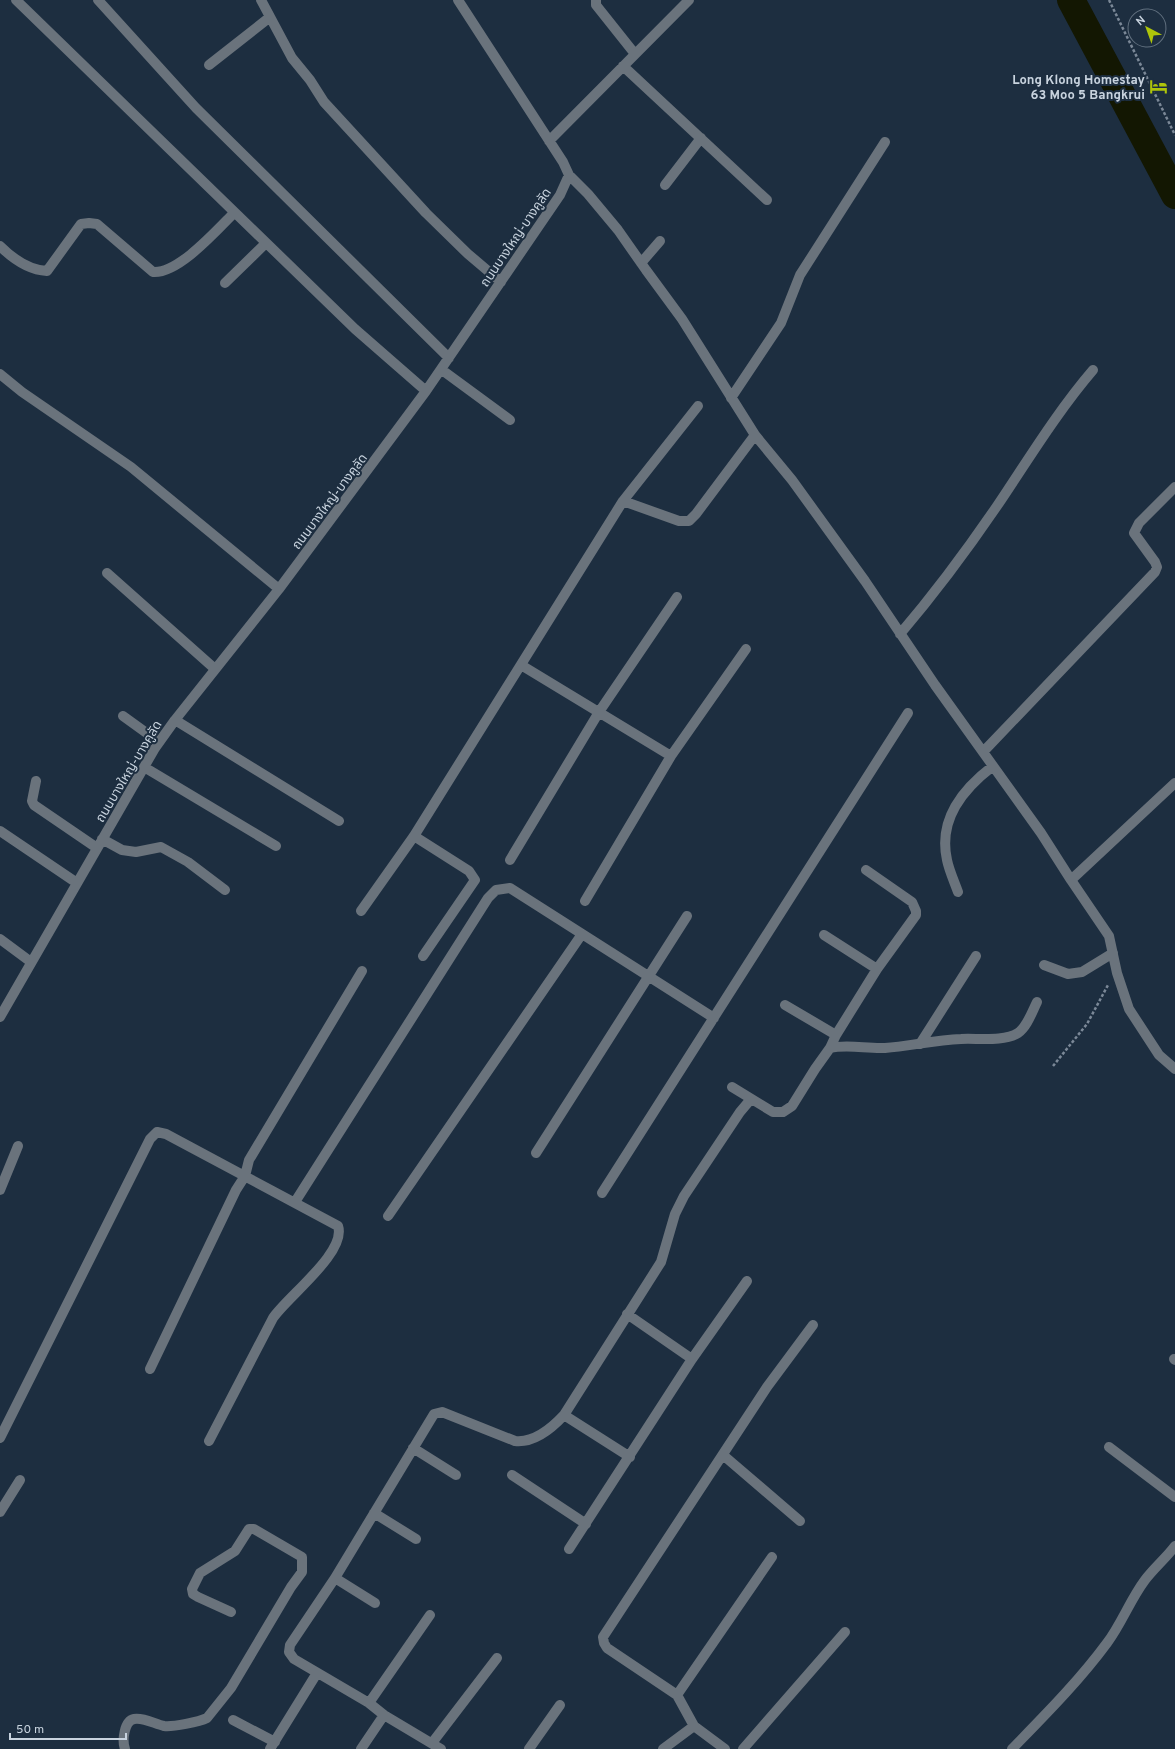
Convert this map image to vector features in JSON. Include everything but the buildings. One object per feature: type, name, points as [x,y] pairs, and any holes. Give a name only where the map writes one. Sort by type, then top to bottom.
[{"type":"street","points":[[16,0],[355,330],[426,391]]},
{"type":"street","points":[[98,0],[196,108],[449,358]]},
{"type":"street","points":[[262,0],[292,58],[310,80],[324,102],[426,213],[468,254],[501,282]]},
{"type":"street","points":[[458,0],[564,162],[569,175],[588,194],[618,230],[640,263],[682,319],[755,435],[792,480],[865,581],[934,685],[1041,833],[1070,880],[1109,936],[1117,973],[1128,1009],[1159,1055],[1175,1069]]},
{"type":"street","points":[[596,0],[596,5],[635,54]]},
{"type":"street","points":[[549,141],[689,0]]},
{"type":"street","points":[[209,65],[270,17]]},
{"type":"street","points":[[623,66],[767,200]]},
{"type":"street","points":[[665,185],[701,138]]},
{"type":"street","points":[[731,398],[781,323],[800,275],[885,142]]},
{"type":"street","name":"ถนนบางใหญ่-บางคูลัด","points":[[1,1014],[159,742],[215,669],[280,589],[442,370],[560,195],[569,175]]},
{"type":"street","points":[[0,246],[12,257],[38,270],[47,271],[81,224],[89,222],[97,224],[153,272],[160,273],[179,264],[234,213]]},
{"type":"street","points":[[640,263],[660,241]]},
{"type":"street","points":[[225,283],[266,243]]},
{"type":"street","points":[[442,370],[510,420]]},
{"type":"street","points":[[900,634],[932,596],[996,507],[1074,392],[1093,370]]},
{"type":"street","points":[[0,374],[22,392],[131,467],[280,589]]},
{"type":"street","points":[[361,911],[414,836],[623,501],[698,406]]},
{"type":"street","points":[[623,501],[679,521],[689,521],[696,514],[755,435]]},
{"type":"street","points":[[983,752],[1155,572],[1157,567],[1155,562],[1134,534],[1140,523],[1175,487]]},
{"type":"street","points":[[107,573],[215,669]]},
{"type":"street","points":[[510,860],[599,712],[677,597]]},
{"type":"street","points":[[585,901],[671,756],[746,649]]},
{"type":"street","points":[[521,665],[671,756]]},
{"type":"street","points":[[602,1193],[908,713]]},
{"type":"street","points":[[122,716],[159,742]]},
{"type":"street","points":[[175,720],[339,821]]},
{"type":"street","points":[[958,892],[947,859],[945,839],[950,812],[974,780],[993,766]]},
{"type":"street","points":[[144,767],[276,846]]},
{"type":"street","points":[[36,781],[32,801],[34,805],[97,848]]},
{"type":"street","points":[[1070,880],[1175,783]]},
{"type":"street","points":[[0,831],[77,883]]},
{"type":"street","points":[[414,836],[469,871],[475,880],[423,956]]},
{"type":"street","points":[[102,838],[122,850],[136,852],[161,847],[188,862],[225,890]]},
{"type":"street","points":[[732,1087],[773,1112],[783,1112],[792,1106],[830,1048],[836,1035],[877,969],[916,915],[912,902],[866,870]]},
{"type":"street","points":[[295,1202],[488,898],[496,890],[510,888],[714,1018]]},
{"type":"street","points":[[536,1153],[687,916]]},
{"type":"street","points":[[388,1216],[582,934]]},
{"type":"street","points":[[824,935],[877,969]]},
{"type":"street","points":[[0,939],[31,962]]},
{"type":"street","points":[[1044,965],[1068,974],[1082,972],[1113,952]]},
{"type":"street","points":[[920,1044],[976,956]]},
{"type":"street","points":[[150,1369],[236,1190],[245,1176],[248,1160],[362,971]]},
{"type":"street","points":[[830,1048],[837,1046],[868,1049],[901,1047],[962,1039],[987,1040],[1017,1033],[1024,1027],[1037,1002]]},
{"type":"street","points":[[785,1005],[836,1035]]},
{"type":"street","points":[[497,1658],[437,1746],[384,1715],[369,1703],[294,1659],[289,1652],[290,1644],[335,1578],[434,1414],[442,1412],[515,1441],[523,1442],[541,1434],[555,1425],[564,1415],[661,1262],[675,1214],[684,1196],[740,1112],[752,1099]]},
{"type":"street","points":[[0,1438],[150,1139],[157,1132],[166,1134],[295,1202],[338,1226],[340,1233],[338,1240],[318,1272],[280,1307],[273,1318],[209,1441]]},
{"type":"street","points":[[0,1190],[18,1146]]},
{"type":"street","points":[[570,1549],[692,1359],[747,1281]]},
{"type":"street","points":[[627,1314],[692,1359]]},
{"type":"street","points":[[725,1749],[694,1726],[677,1695],[607,1648],[603,1637],[767,1386],[813,1325]]},
{"type":"street","points":[[564,1415],[630,1457]]},
{"type":"street","points":[[1109,1447],[1175,1497]]},
{"type":"street","points":[[413,1448],[456,1475]]},
{"type":"street","points":[[723,1455],[800,1522]]},
{"type":"street","points":[[512,1475],[586,1524]]},
{"type":"street","points":[[0,1512],[20,1480]]},
{"type":"street","points":[[374,1512],[416,1539]]},
{"type":"street","points":[[125,1749],[123,1740],[128,1723],[132,1719],[138,1719],[166,1726],[207,1718],[231,1688],[291,1587],[302,1572],[302,1557],[254,1528],[249,1529],[235,1551],[200,1574],[192,1590],[193,1594],[198,1597],[231,1612]]},
{"type":"street","points":[[1012,1749],[1084,1672],[1108,1642],[1130,1602],[1145,1579],[1175,1546]]},
{"type":"street","points":[[677,1695],[772,1557]]},
{"type":"street","points":[[335,1578],[375,1603]]},
{"type":"street","points":[[369,1703],[430,1615]]},
{"type":"street","points":[[743,1749],[845,1632]]},
{"type":"street","points":[[233,1720],[272,1746],[317,1673]]},
{"type":"street","points":[[528,1749],[560,1705]]},
{"type":"street","points":[[361,1749],[384,1715]]},
{"type":"street","points":[[663,1749],[694,1726]]},
{"type":"path","points":[[1109,0],[1175,134]]},
{"type":"path","points":[[1053,1066],[1087,1024],[1109,984],[1117,973]]},
{"type":"waterway","points":[[1071,0],[1175,195]]},
{"type":"place","name":"Long Klong Homestay 63 Moo 5 Bangkrui","points":[[1158,86]]}]
